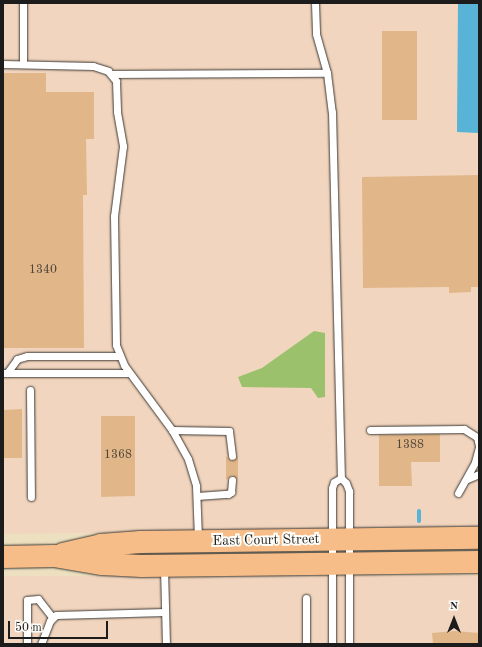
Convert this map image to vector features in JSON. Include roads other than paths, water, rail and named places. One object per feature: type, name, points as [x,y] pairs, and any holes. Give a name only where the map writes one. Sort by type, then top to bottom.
[{"type":"main road","name":"East Court Street","points":[[54,556],[101,545],[198,540],[479,538]]},
{"type":"main road","name":"East Court Street","points":[[3,557],[54,556],[102,564],[164,565],[340,562],[479,562]]},
{"type":"lane","points":[[23,3],[23,64]]},
{"type":"lane","points":[[315,3],[316,34],[327,73],[332,112],[341,478],[346,483],[349,491],[340,539],[340,562],[349,644]]},
{"type":"lane","points":[[3,64],[89,65],[101,67],[112,74],[327,73]]},
{"type":"lane","points":[[112,74],[117,89],[117,112],[123,146],[115,202],[113,250],[116,345],[119,356],[129,373],[172,430],[188,459],[197,496],[198,540]]},
{"type":"lane","points":[[5,374],[17,359],[27,356],[119,356]]},
{"type":"lane","points":[[5,374],[129,373]]},
{"type":"lane","points":[[30,390],[31,497]]},
{"type":"lane","points":[[370,430],[464,429],[470,431],[479,440],[479,446],[467,479],[458,492]]},
{"type":"lane","points":[[172,430],[229,431],[232,456]]},
{"type":"lane","points":[[467,479],[479,474]]},
{"type":"lane","points":[[332,644],[340,562],[340,539],[332,488],[334,482],[341,478]]},
{"type":"lane","points":[[197,496],[228,494],[231,492],[232,480]]},
{"type":"lane","points":[[164,565],[166,644]]},
{"type":"lane","points":[[306,598],[306,644]]},
{"type":"lane","points":[[27,644],[27,600],[38,599],[52,617]]},
{"type":"lane","points":[[52,617],[62,614],[165,612]]},
{"type":"lane","points":[[41,644],[52,617]]},
{"type":"water","points":[[458,3],[479,3],[479,133],[457,132]]},
{"type":"waterway","points":[[419,511],[419,521]]}]
